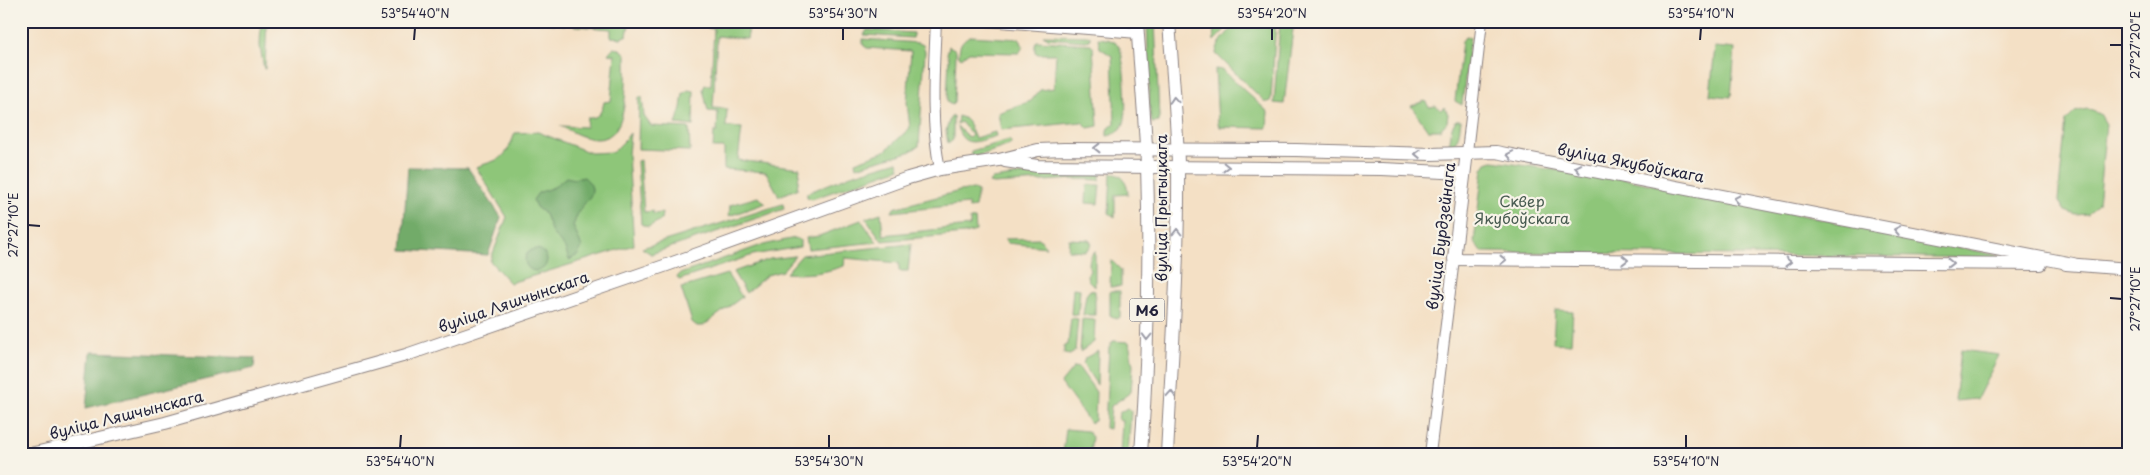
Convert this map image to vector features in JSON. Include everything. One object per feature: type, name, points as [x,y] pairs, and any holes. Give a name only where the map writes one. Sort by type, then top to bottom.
[{"type":"main road","name":"вуліца Прытыцкага","points":[[1167,454],[1174,362],[1178,166],[1169,21]]},
{"type":"main road","name":"вуліца Прытыцкага","points":[[1138,27],[1147,166],[1148,224],[1146,382],[1140,454]]},
{"type":"main road","name":"вуліца Ляшчынскага","points":[[30,454],[165,424],[406,356],[676,262],[908,178],[940,169],[999,160],[1038,150],[1177,149]]},
{"type":"main road","name":"вуліца Якубоўскага","points":[[1177,149],[1431,154],[1496,152],[2073,264],[2129,270]]},
{"type":"main road","name":"вуліца Бурдзейнага","points":[[1454,259],[1467,152]]},
{"type":"main road","name":"вуліца Ляшчынскага","points":[[999,160],[1037,166],[1178,166]]},
{"type":"main road","points":[[1178,166],[1420,170],[1464,173]]},
{"type":"main road","name":"вуліца Якубоўскага","points":[[1454,259],[2073,264]]},
{"type":"street","points":[[936,21],[934,86],[936,149],[940,169]]},
{"type":"street","points":[[987,21],[1138,27]]},
{"type":"street","name":"вуліца Бурдзейнага","points":[[1467,152],[1482,21]]},
{"type":"street","name":"вуліца Бурдзейнага","points":[[1430,454],[1454,259]]},
{"type":"green space","points":[[261,21],[267,21],[265,69],[260,46]]},
{"type":"green space","points":[[522,21],[630,21],[627,35],[621,38],[611,37],[611,29]]},
{"type":"green space","points":[[1147,21],[1155,21],[1159,122],[1152,123],[1150,113]]},
{"type":"green space","points":[[1213,21],[1230,21],[1225,30],[1214,41]]},
{"type":"green space","points":[[1236,21],[1276,21],[1271,99],[1269,102],[1265,102],[1216,54],[1218,45]]},
{"type":"green space","points":[[1280,21],[1294,21],[1284,104],[1274,103]]},
{"type":"green space","points":[[709,25],[749,28],[747,39],[717,36],[713,108],[727,109],[726,127],[742,128],[738,160],[800,168],[797,189],[779,196],[766,172],[724,169],[724,148],[713,148],[714,132],[717,132],[718,112],[708,111],[703,89],[705,85],[711,85],[714,29],[708,28]]},
{"type":"green space","points":[[867,30],[913,33],[913,38],[864,35]]},
{"type":"green space","points":[[1043,35],[1090,36],[1090,40],[1048,38]]},
{"type":"green space","points":[[970,36],[1020,39],[1023,47],[1019,53],[969,52],[961,58],[959,56],[959,49],[961,44],[964,39]]},
{"type":"green space","points":[[1466,36],[1470,37],[1462,105],[1455,101],[1462,41]]},
{"type":"green space","points":[[1098,38],[1107,39],[1119,46],[1124,71],[1126,108],[1124,123],[1117,132],[1107,136],[1107,130],[1115,123],[1112,56],[1100,48]]},
{"type":"green space","points":[[863,39],[919,43],[923,45],[925,51],[919,146],[909,152],[856,167],[855,162],[885,151],[910,128],[907,103],[911,51],[867,48],[863,45]]},
{"type":"green space","points":[[1037,41],[1091,44],[1093,47],[1098,126],[1088,128],[1082,122],[1001,130],[998,113],[1031,101],[1040,90],[1054,88],[1056,54],[1038,54],[1035,52]]},
{"type":"green space","points":[[949,46],[956,50],[954,103],[952,105],[947,100],[949,58],[947,54]]},
{"type":"green space","points":[[1715,47],[1735,49],[1731,97],[1710,95]]},
{"type":"green space","points":[[613,48],[620,49],[626,54],[624,105],[616,129],[608,136],[592,139],[560,126],[586,127],[587,118],[597,116],[601,112],[604,102],[611,101],[615,55],[608,54]]},
{"type":"green space","points":[[1215,69],[1222,70],[1268,112],[1267,128],[1220,127],[1218,124]]},
{"type":"green space","points":[[688,90],[694,91],[693,126],[676,124],[683,94]]},
{"type":"green space","points":[[639,97],[642,97],[644,116],[651,126],[689,128],[690,151],[638,149]]},
{"type":"green space","points":[[1425,101],[1429,107],[1436,106],[1441,110],[1444,107],[1448,114],[1447,122],[1440,130],[1428,130],[1411,106]]},
{"type":"green space","points":[[2087,109],[2100,114],[2106,124],[2098,204],[2088,214],[2076,215],[2065,211],[2058,200],[2066,121],[2075,112]]},
{"type":"green space","points":[[953,116],[953,140],[948,144],[946,131],[950,118]]},
{"type":"green space","points":[[958,116],[968,122],[975,138],[995,132],[996,136],[972,142],[967,141],[960,134],[957,126],[969,138],[972,135],[961,122],[957,124]]},
{"type":"green space","points":[[1456,120],[1461,120],[1458,135],[1453,145],[1449,147],[1452,127]]},
{"type":"green space","points":[[538,132],[591,153],[613,152],[630,133],[628,155],[634,245],[510,283],[490,261],[507,217],[476,167],[502,157],[515,133]]},
{"type":"green space","points":[[1009,140],[1012,143],[1010,145],[981,155],[973,156],[971,154],[971,151]]},
{"type":"green space","points":[[640,160],[644,212],[662,213],[661,220],[648,227],[641,224],[637,161]]},
{"type":"green space","points":[[898,161],[900,168],[812,199],[807,197],[807,193],[851,175]]},
{"type":"green space","name":"Сквер Якубоўскага","points":[[1493,161],[1562,171],[1595,173],[2011,258],[1482,252],[1474,242],[1483,169],[1487,163]]},
{"type":"green space","points":[[408,167],[468,168],[501,217],[488,255],[402,250]]},
{"type":"green space","points":[[1037,173],[1100,173],[1100,180],[1076,179],[989,183],[992,179]]},
{"type":"green space","points":[[1111,173],[1122,177],[1127,186],[1128,194],[1115,195],[1115,217],[1109,213]]},
{"type":"green space","points":[[566,177],[575,179],[584,177],[592,187],[591,195],[579,211],[573,226],[582,247],[578,255],[569,260],[565,248],[552,233],[545,214],[536,207],[533,200],[538,193],[554,187]]},
{"type":"green space","points":[[1087,185],[1100,185],[1098,204],[1086,203]]},
{"type":"green space","points":[[973,189],[978,191],[975,207],[969,208],[968,204],[892,212],[894,208]]},
{"type":"green space","points":[[758,197],[766,203],[729,216],[730,205]]},
{"type":"green space","points":[[783,204],[784,209],[651,254],[642,248]]},
{"type":"green space","points":[[881,213],[883,235],[970,226],[970,219],[975,219],[976,231],[965,234],[882,241],[866,218]]},
{"type":"green space","points":[[861,220],[877,242],[808,249],[806,238],[819,236]]},
{"type":"green space","points":[[795,238],[800,240],[800,247],[753,255],[679,280],[677,277],[680,274],[759,246]]},
{"type":"green space","points":[[1039,238],[1046,247],[1007,243],[1005,239]]},
{"type":"green space","points":[[1069,239],[1089,240],[1092,244],[1086,251],[1068,250]]},
{"type":"green space","points":[[911,244],[908,271],[899,271],[899,263],[845,258],[844,266],[829,270],[808,274],[786,273],[802,255]]},
{"type":"green space","points":[[536,249],[544,252],[547,260],[544,268],[536,271],[528,268],[525,260],[528,252]]},
{"type":"green space","points":[[1095,251],[1095,287],[1088,280],[1087,275],[1090,271],[1090,258]]},
{"type":"green space","points":[[795,256],[782,271],[767,275],[746,293],[733,272],[770,259]]},
{"type":"green space","points":[[1111,260],[1121,270],[1121,286],[1110,287]]},
{"type":"green space","points":[[727,274],[742,297],[703,326],[697,326],[692,322],[681,288]]},
{"type":"green space","points":[[1073,288],[1080,289],[1078,315],[1071,314]]},
{"type":"green space","points":[[1090,290],[1095,291],[1095,315],[1083,315],[1086,295]]},
{"type":"green space","points":[[1110,291],[1120,291],[1120,317],[1116,319],[1110,315]]},
{"type":"green space","points":[[1555,310],[1573,311],[1571,344],[1553,343]]},
{"type":"green space","points":[[1071,318],[1078,319],[1075,351],[1070,355],[1064,354],[1064,345],[1068,345]]},
{"type":"green space","points":[[1082,319],[1095,320],[1094,342],[1080,352]]},
{"type":"green space","points":[[1113,341],[1129,342],[1133,365],[1131,392],[1111,406],[1109,429],[1105,428],[1109,347]]},
{"type":"green space","points":[[1961,350],[1999,355],[1977,399],[1955,401]]},
{"type":"green space","points":[[1098,351],[1097,385],[1083,364],[1085,358]]},
{"type":"green space","points":[[91,352],[255,358],[254,368],[86,408]]},
{"type":"green space","points":[[1074,367],[1079,368],[1096,392],[1095,421],[1090,423],[1061,383]]},
{"type":"green space","points":[[1127,408],[1131,411],[1128,454],[1120,454],[1122,421],[1118,420],[1119,413]]},
{"type":"green space","points":[[1066,429],[1087,431],[1092,437],[1090,454],[1063,454]]}]
